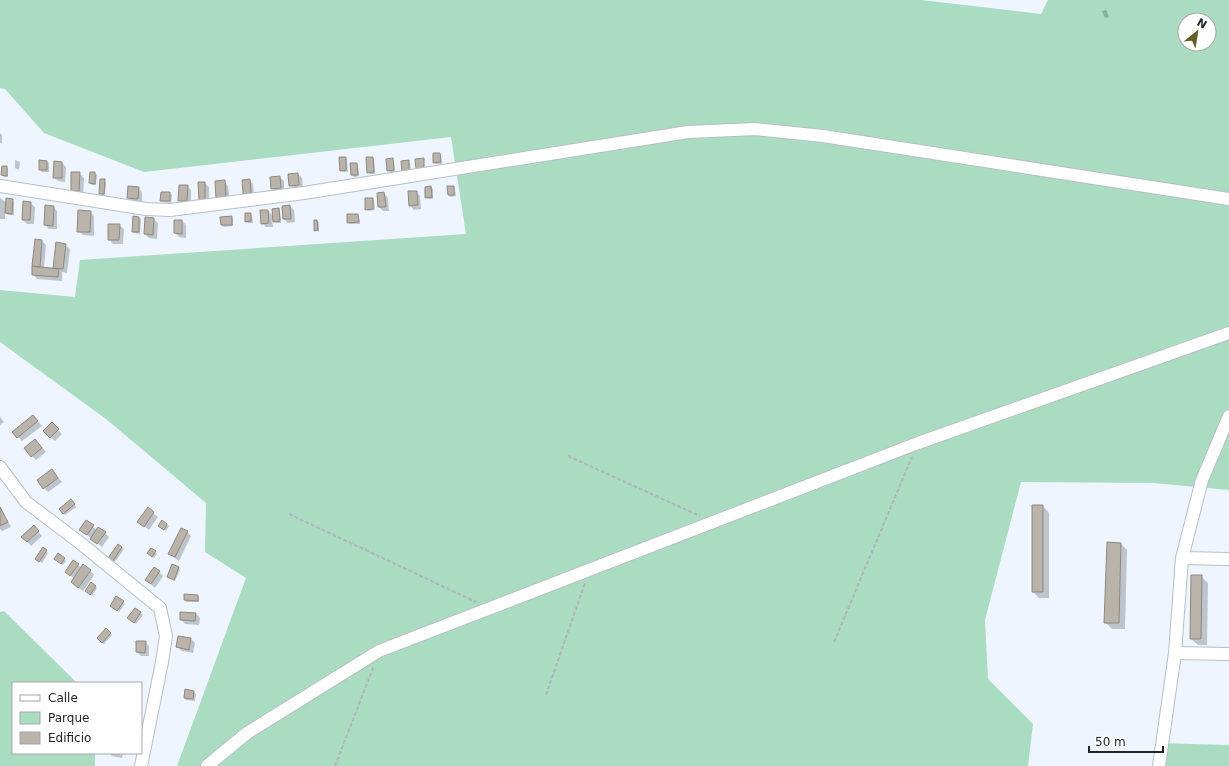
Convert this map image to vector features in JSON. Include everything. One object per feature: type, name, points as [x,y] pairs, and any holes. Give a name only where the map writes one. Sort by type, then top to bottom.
[{"type":"street","points":[[0,186],[146,209],[170,210],[304,193],[688,132],[755,129],[823,136],[1229,199]]},
{"type":"street","points":[[207,766],[247,733],[379,651],[918,443],[1229,333]]},
{"type":"street","points":[[1159,766],[1175,653],[1182,558],[1202,480],[1229,416]]},
{"type":"street","points":[[0,467],[26,502],[79,542],[160,608],[166,636],[141,766]]},
{"type":"street","points":[[1182,558],[1229,560]]},
{"type":"street","points":[[1175,653],[1229,654]]},
{"type":"path","points":[[834,642],[918,443]]},
{"type":"path","points":[[568,456],[713,522]]},
{"type":"path","points":[[289,514],[489,609]]},
{"type":"path","points":[[546,695],[589,570]]},
{"type":"path","points":[[335,766],[379,651]]},
{"type":"green space","points":[[0,0],[921,0],[1041,14],[1048,0],[1229,0],[1229,490],[1153,483],[1021,482],[985,620],[988,679],[1033,724],[1028,766],[177,766],[246,578],[205,552],[206,503],[106,419],[0,342],[0,290],[75,297],[80,260],[466,234],[451,137],[144,172],[44,133],[5,89],[0,88]]},
{"type":"green space","points":[[4,611],[76,682],[12,682],[12,754],[95,754],[95,766],[0,766],[0,612]]},
{"type":"green space","points":[[1157,743],[1229,745],[1229,766],[1153,766]]},
{"type":"building","points":[[433,153],[440,153],[441,162],[433,163]]},
{"type":"building","points":[[339,157],[346,157],[346,170],[340,171]]},
{"type":"building","points":[[366,157],[373,157],[374,172],[367,173]]},
{"type":"building","points":[[393,158],[394,170],[387,171],[386,159]]},
{"type":"building","points":[[424,158],[424,168],[416,169],[415,159]]},
{"type":"building","points":[[39,160],[47,161],[47,170],[39,170]]},
{"type":"building","points":[[409,160],[409,170],[402,171],[401,161]]},
{"type":"building","points":[[54,161],[62,162],[62,178],[53,178]]},
{"type":"building","points":[[350,163],[357,163],[358,175],[351,175]]},
{"type":"building","points":[[2,166],[7,166],[7,176],[1,175]]},
{"type":"building","points":[[71,172],[80,172],[79,191],[71,191]]},
{"type":"building","points":[[90,172],[95,172],[95,184],[89,183]]},
{"type":"building","points":[[298,173],[299,185],[289,186],[288,174]]},
{"type":"building","points":[[280,176],[281,188],[271,189],[270,177]]},
{"type":"building","points":[[100,179],[105,179],[104,194],[99,194]]},
{"type":"building","points":[[250,179],[251,193],[243,194],[242,180]]},
{"type":"building","points":[[225,180],[226,197],[216,198],[215,181]]},
{"type":"building","points":[[198,182],[205,182],[205,200],[199,200]]},
{"type":"building","points":[[179,185],[188,185],[187,201],[178,201]]},
{"type":"building","points":[[128,186],[139,187],[138,199],[127,198]]},
{"type":"building","points":[[431,186],[432,197],[425,198],[425,187]]},
{"type":"building","points":[[447,186],[454,186],[454,195],[448,195]]},
{"type":"building","points":[[408,191],[417,191],[418,205],[409,206]]},
{"type":"building","points":[[161,192],[170,192],[170,201],[160,201]]},
{"type":"building","points":[[384,192],[386,207],[378,207],[377,193]]},
{"type":"building","points":[[6,198],[13,199],[12,214],[5,213]]},
{"type":"building","points":[[365,198],[373,198],[373,209],[365,210]]},
{"type":"building","points":[[23,201],[31,202],[30,220],[22,220]]},
{"type":"building","points":[[45,205],[54,206],[53,226],[44,225]]},
{"type":"building","points":[[290,205],[291,219],[283,219],[282,206]]},
{"type":"building","points":[[279,208],[280,221],[273,222],[272,209]]},
{"type":"building","points":[[78,210],[91,211],[90,232],[77,232]]},
{"type":"building","points":[[260,210],[268,210],[269,223],[261,224]]},
{"type":"building","points":[[245,213],[251,213],[251,221],[245,222]]},
{"type":"building","points":[[347,214],[358,214],[359,222],[347,223]]},
{"type":"building","points":[[133,216],[139,217],[139,232],[132,232]]},
{"type":"building","points":[[232,216],[232,225],[221,225],[220,217]]},
{"type":"building","points":[[145,217],[154,218],[153,235],[144,234]]},
{"type":"building","points":[[174,220],[182,220],[182,234],[174,233]]},
{"type":"building","points":[[314,220],[317,220],[318,230],[314,231]]},
{"type":"building","points":[[108,224],[120,224],[119,240],[108,240]]},
{"type":"building","points":[[35,239],[42,240],[40,267],[32,266]]},
{"type":"building","points":[[56,242],[66,244],[63,269],[53,268]]},
{"type":"building","points":[[32,266],[59,269],[58,277],[32,275]]},
{"type":"building","points":[[33,415],[38,421],[17,438],[12,432]]},
{"type":"building","points":[[52,422],[59,429],[50,438],[43,431]]},
{"type":"building","points":[[35,439],[42,448],[31,457],[24,448]]},
{"type":"building","points":[[52,469],[58,478],[43,489],[37,480]]},
{"type":"building","points":[[71,499],[75,504],[63,514],[59,509]]},
{"type":"building","points":[[1032,505],[1043,505],[1043,592],[1032,592]]},
{"type":"building","points":[[0,507],[8,522],[0,526]]},
{"type":"building","points":[[148,507],[154,512],[144,527],[137,522]]},
{"type":"building","points":[[86,520],[94,525],[87,535],[79,530]]},
{"type":"building","points":[[162,520],[167,524],[164,530],[158,526]]},
{"type":"building","points":[[34,525],[39,531],[27,542],[21,537]]},
{"type":"building","points":[[98,527],[106,532],[97,544],[90,539]]},
{"type":"building","points":[[181,528],[188,531],[175,557],[168,554]]},
{"type":"building","points":[[1107,542],[1121,543],[1119,623],[1104,623]]},
{"type":"building","points":[[118,544],[122,547],[113,561],[108,558]]},
{"type":"building","points":[[43,547],[47,550],[39,562],[35,559]]},
{"type":"building","points":[[151,548],[156,551],[152,557],[147,553]]},
{"type":"building","points":[[58,553],[65,558],[61,564],[54,559]]},
{"type":"building","points":[[73,560],[79,564],[70,576],[65,572]]},
{"type":"building","points":[[83,564],[91,570],[78,588],[71,582]]},
{"type":"building","points":[[172,564],[179,567],[174,580],[167,577]]},
{"type":"building","points":[[154,567],[160,571],[151,584],[145,580]]},
{"type":"building","points":[[1191,575],[1202,575],[1201,639],[1190,639]]},
{"type":"building","points":[[91,582],[96,586],[90,595],[85,591]]},
{"type":"building","points":[[184,594],[198,595],[198,601],[184,600]]},
{"type":"building","points":[[116,596],[124,601],[117,611],[110,606]]},
{"type":"building","points":[[135,608],[141,612],[134,623],[127,618]]},
{"type":"building","points":[[180,612],[196,613],[195,621],[180,620]]},
{"type":"building","points":[[106,628],[111,633],[102,643],[97,638]]},
{"type":"building","points":[[178,636],[191,638],[189,650],[176,647]]},
{"type":"building","points":[[136,641],[146,641],[145,653],[136,652]]},
{"type":"building","points":[[185,689],[194,691],[193,699],[184,698]]}]
